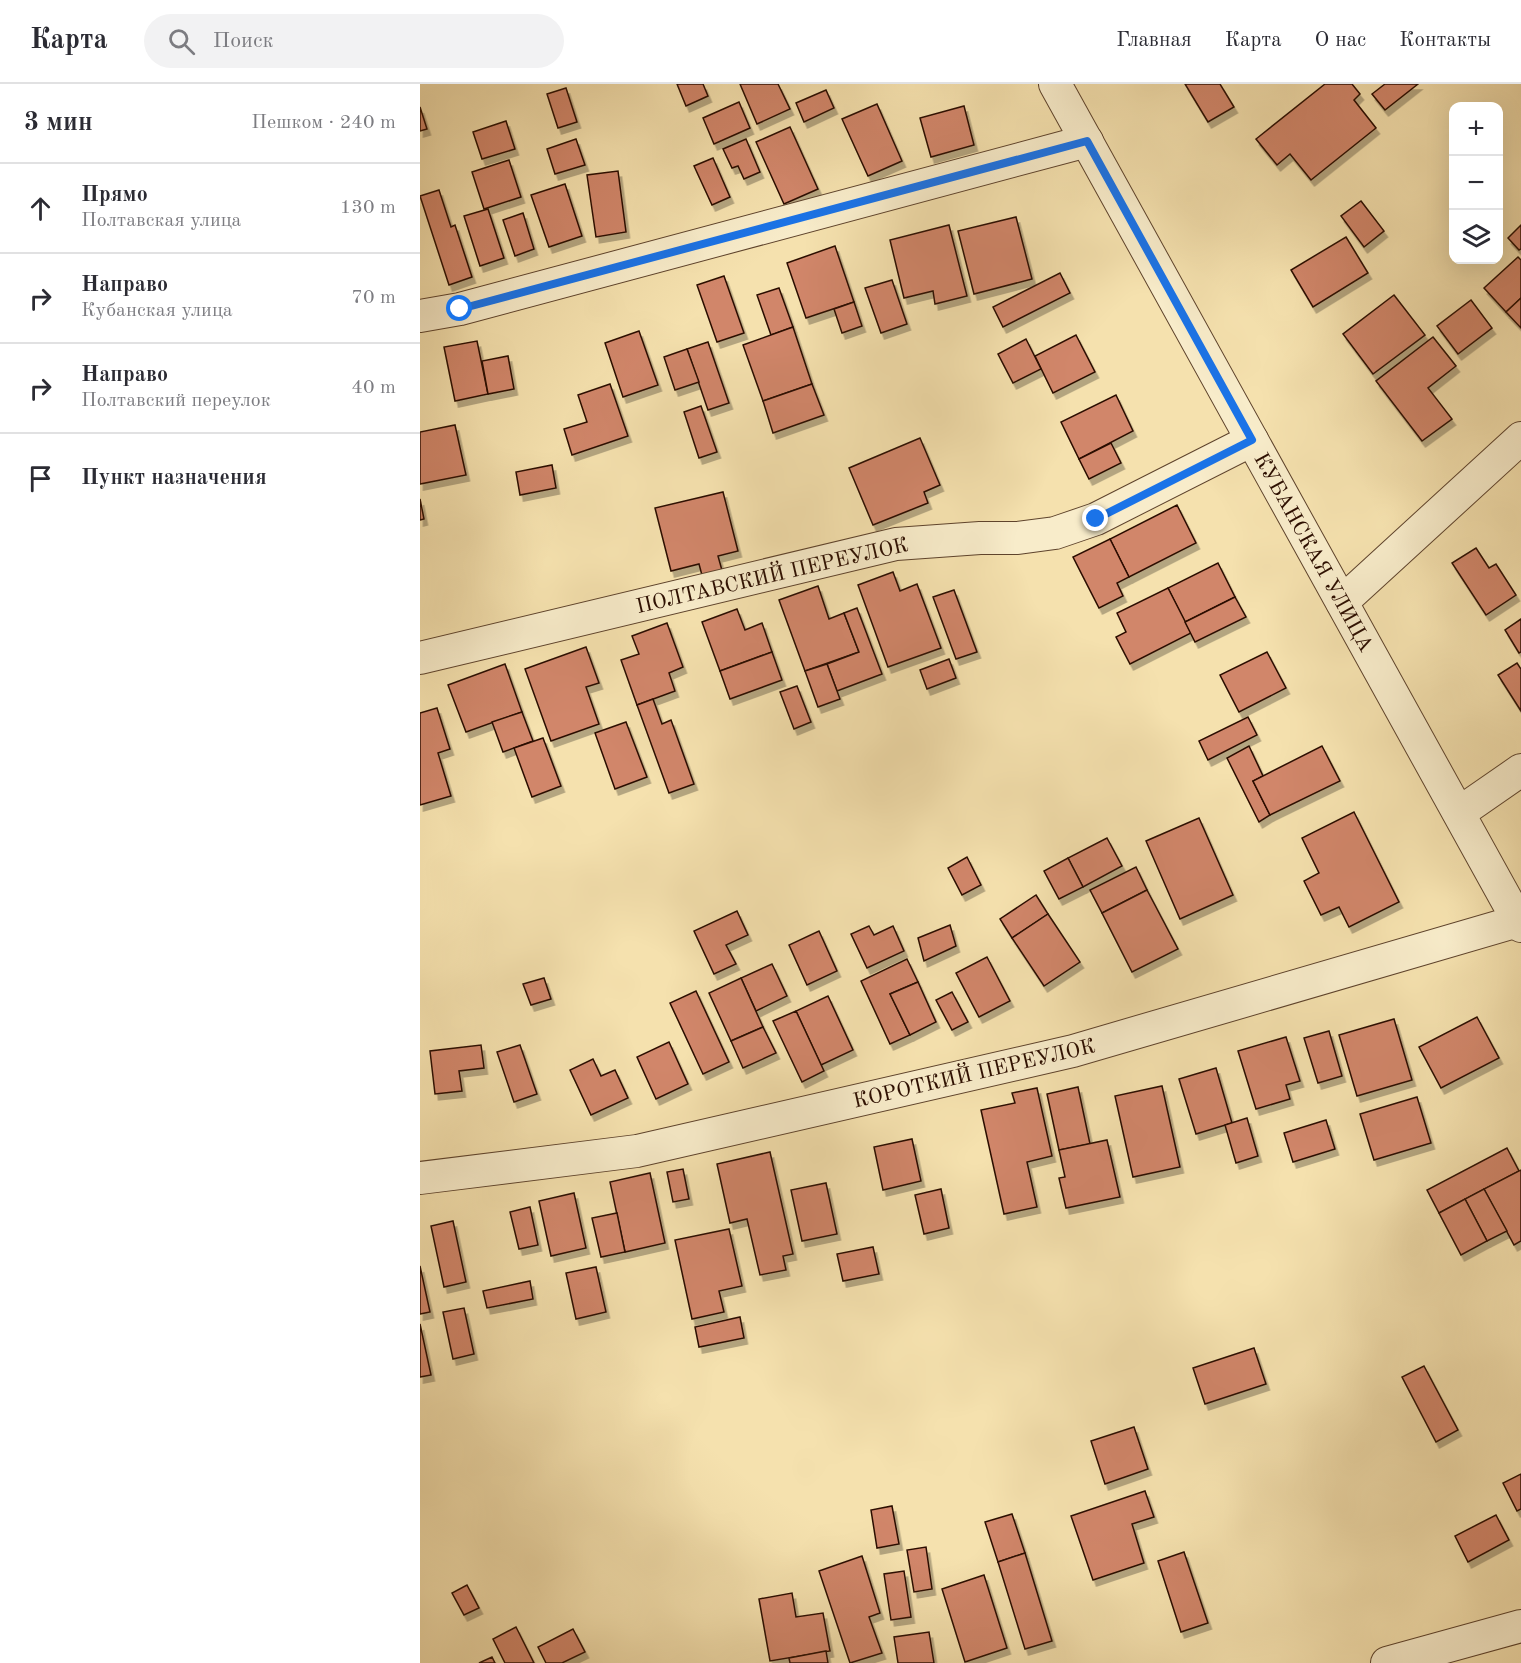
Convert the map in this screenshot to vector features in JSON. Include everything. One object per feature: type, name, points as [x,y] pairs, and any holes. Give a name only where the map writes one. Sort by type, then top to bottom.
[{"type":"street","name":"КУБАНСКАЯ УЛИЦА","points":[[1055,84],[1520,924]]},
{"type":"street","points":[[420,316],[460,309],[1087,141]]},
{"type":"street","points":[[1342,602],[1521,438]]},
{"type":"street","name":"ПОЛТАВСКИЙ ПЕРЕУЛОК","points":[[420,658],[896,544],[980,538],[1018,538],[1055,533],[1096,519],[1252,440]]},
{"type":"street","points":[[1458,813],[1521,770]]},
{"type":"street","name":"КОРОТКИЙ ПЕРЕУЛОК","points":[[420,1178],[637,1151],[1061,1054],[1520,924]]},
{"type":"street","points":[[1387,1663],[1521,1626]]},
{"type":"building","points":[[677,84],[703,84],[708,96],[686,106]]},
{"type":"building","points":[[740,84],[778,84],[790,109],[757,124]]},
{"type":"building","points":[[1185,84],[1220,84],[1234,107],[1208,122]]},
{"type":"building","points":[[1325,84],[1352,84],[1360,94],[1354,100],[1376,128],[1311,180],[1290,154],[1277,165],[1256,139]]},
{"type":"building","points":[[1385,84],[1418,84],[1385,110],[1372,94]]},
{"type":"building","points":[[566,88],[577,122],[558,128],[547,94]]},
{"type":"building","points":[[826,90],[834,108],[804,122],[796,103]]},
{"type":"building","points":[[739,102],[750,128],[714,144],[703,118]]},
{"type":"building","points":[[877,104],[902,161],[868,176],[842,119]]},
{"type":"building","points":[[964,106],[974,145],[931,157],[920,118]]},
{"type":"building","points":[[420,107],[427,129],[420,131]]},
{"type":"building","points":[[506,121],[515,149],[482,159],[473,132]]},
{"type":"building","points":[[790,127],[818,189],[784,204],[756,142]]},
{"type":"building","points":[[576,139],[585,165],[555,174],[547,149]]},
{"type":"building","points":[[746,139],[760,172],[744,179],[738,166],[732,168],[723,149]]},
{"type":"building","points":[[713,158],[730,197],[712,205],[694,166]]},
{"type":"building","points":[[509,160],[521,197],[484,209],[472,172]]},
{"type":"building","points":[[618,171],[626,232],[596,237],[587,175]]},
{"type":"building","points":[[565,184],[582,236],[549,247],[531,195]]},
{"type":"building","points":[[439,190],[451,227],[455,225],[472,277],[449,285],[420,196]]},
{"type":"building","points":[[1361,201],[1384,231],[1364,247],[1341,216]]},
{"type":"building","points":[[488,209],[504,258],[480,266],[464,216]]},
{"type":"building","points":[[523,213],[534,249],[515,256],[503,220]]},
{"type":"building","points":[[1016,217],[1032,279],[974,294],[958,231]]},
{"type":"building","points":[[949,225],[967,296],[935,304],[933,291],[904,298],[890,240]]},
{"type":"building","points":[[1521,225],[1521,249],[1519,250],[1508,238]]},
{"type":"building","points":[[1346,237],[1368,273],[1313,307],[1291,270]]},
{"type":"building","points":[[835,246],[854,302],[806,318],[787,263]]},
{"type":"building","points":[[1518,257],[1521,260],[1521,298],[1506,312],[1484,288]]},
{"type":"building","points":[[1060,273],[1070,293],[1003,327],[993,307]]},
{"type":"building","points":[[724,276],[744,333],[717,342],[697,285]]},
{"type":"building","points":[[892,280],[907,324],[881,333],[865,288]]},
{"type":"building","points":[[779,288],[793,327],[771,335],[757,295]]},
{"type":"building","points":[[1394,295],[1425,335],[1373,374],[1343,334]]},
{"type":"building","points":[[1521,298],[1521,328],[1506,312]]},
{"type":"building","points":[[1471,300],[1492,328],[1458,354],[1437,326]]},
{"type":"building","points":[[854,302],[862,326],[842,333],[834,309]]},
{"type":"building","points":[[793,327],[812,384],[763,401],[743,345]]},
{"type":"building","points":[[639,331],[658,385],[623,397],[605,343]]},
{"type":"building","points":[[1076,335],[1095,372],[1053,393],[1035,356]]},
{"type":"building","points":[[1433,337],[1456,366],[1428,388],[1452,419],[1422,441],[1376,381]]},
{"type":"building","points":[[1026,339],[1041,369],[1013,383],[998,354]]},
{"type":"building","points":[[477,341],[488,394],[455,401],[444,347]]},
{"type":"building","points":[[708,342],[729,403],[708,410],[687,349]]},
{"type":"building","points":[[687,349],[699,382],[675,390],[664,357]]},
{"type":"building","points":[[508,356],[514,389],[488,394],[482,361]]},
{"type":"building","points":[[610,384],[628,436],[572,455],[564,429],[587,422],[578,395]]},
{"type":"building","points":[[812,384],[824,415],[773,433],[763,401]]},
{"type":"building","points":[[1116,395],[1133,431],[1079,459],[1061,422]]},
{"type":"building","points":[[701,406],[717,452],[699,458],[684,412]]},
{"type":"building","points":[[455,425],[466,475],[420,484],[420,432]]},
{"type":"building","points":[[920,438],[940,485],[924,492],[928,503],[873,525],[849,468]]},
{"type":"building","points":[[1111,443],[1121,463],[1089,479],[1079,459]]},
{"type":"building","points":[[552,465],[556,488],[520,495],[516,472]]},
{"type":"building","points":[[723,492],[738,551],[718,556],[723,574],[703,579],[699,564],[671,571],[655,508]]},
{"type":"building","points":[[420,499],[424,519],[420,520]]},
{"type":"building","points":[[1177,505],[1196,543],[1129,577],[1110,539]]},
{"type":"building","points":[[1110,539],[1129,577],[1117,583],[1123,596],[1099,608],[1073,557]]},
{"type":"building","points":[[1476,548],[1489,568],[1496,564],[1516,595],[1486,615],[1452,563]]},
{"type":"building","points":[[1218,563],[1235,597],[1185,622],[1168,588]]},
{"type":"building","points":[[893,572],[900,591],[917,584],[941,648],[888,667],[858,585]]},
{"type":"building","points":[[818,586],[829,619],[844,613],[859,652],[805,671],[779,600]]},
{"type":"building","points":[[1168,588],[1191,633],[1130,664],[1116,637],[1126,632],[1117,613]]},
{"type":"building","points":[[954,590],[977,652],[956,659],[933,597]]},
{"type":"building","points":[[1235,597],[1246,617],[1195,642],[1185,622]]},
{"type":"building","points":[[857,608],[882,674],[837,691],[827,664],[859,652],[844,613]]},
{"type":"building","points":[[737,609],[745,630],[762,623],[772,652],[720,671],[702,622]]},
{"type":"building","points":[[1521,619],[1521,652],[1519,653],[1505,630]]},
{"type":"building","points":[[667,623],[683,667],[669,673],[675,691],[637,705],[621,660],[639,654],[632,636]]},
{"type":"building","points":[[586,647],[599,683],[586,687],[599,724],[551,741],[525,669]]},
{"type":"building","points":[[772,652],[782,680],[730,699],[720,671]]},
{"type":"building","points":[[1267,652],[1286,688],[1239,712],[1220,675]]},
{"type":"building","points":[[949,659],[956,678],[927,689],[920,670]]},
{"type":"building","points":[[1517,663],[1521,669],[1521,711],[1498,675]]},
{"type":"building","points":[[505,664],[522,712],[466,732],[448,685]]},
{"type":"building","points":[[827,664],[840,699],[818,707],[805,671]]},
{"type":"building","points":[[797,686],[811,722],[794,729],[780,692]]},
{"type":"building","points":[[653,699],[662,724],[671,720],[694,784],[669,793],[637,705]]},
{"type":"building","points":[[437,708],[450,749],[438,753],[451,796],[420,805],[420,713]]},
{"type":"building","points":[[522,712],[533,741],[503,752],[492,722]]},
{"type":"building","points":[[1248,717],[1257,735],[1208,760],[1199,741]]},
{"type":"building","points":[[626,722],[647,777],[615,789],[595,733]]},
{"type":"building","points":[[543,738],[561,786],[532,797],[514,748]]},
{"type":"building","points":[[1249,746],[1263,776],[1253,781],[1270,815],[1259,822],[1227,758]]},
{"type":"building","points":[[1322,746],[1340,781],[1270,815],[1253,781]]},
{"type":"building","points":[[1354,812],[1399,902],[1349,927],[1339,907],[1321,915],[1304,881],[1319,873],[1302,838]]},
{"type":"building","points":[[1199,818],[1233,895],[1180,919],[1146,841]]},
{"type":"building","points":[[1107,838],[1122,866],[1083,887],[1068,858]]},
{"type":"building","points":[[967,857],[981,885],[962,895],[948,868]]},
{"type":"building","points":[[1068,858],[1083,887],[1059,899],[1044,871]]},
{"type":"building","points":[[1136,867],[1147,890],[1102,913],[1090,890]]},
{"type":"building","points":[[1147,890],[1178,949],[1132,972],[1102,913]]},
{"type":"building","points":[[1036,895],[1048,914],[1012,938],[1000,919]]},
{"type":"building","points":[[737,911],[748,935],[726,945],[736,964],[714,974],[694,931]]},
{"type":"building","points":[[1048,914],[1080,962],[1044,986],[1012,938]]},
{"type":"building","points":[[950,925],[956,946],[924,961],[918,938]]},
{"type":"building","points":[[869,926],[874,935],[893,926],[904,951],[867,968],[851,934]]},
{"type":"building","points":[[819,931],[837,971],[807,985],[789,945]]},
{"type":"building","points":[[987,957],[1010,1001],[979,1017],[956,973]]},
{"type":"building","points":[[907,959],[918,982],[890,994],[910,1035],[890,1044],[861,981]]},
{"type":"building","points":[[772,964],[787,996],[756,1011],[741,978]]},
{"type":"building","points":[[544,978],[551,999],[531,1005],[523,984]]},
{"type":"building","points":[[741,978],[763,1027],[731,1041],[709,993]]},
{"type":"building","points":[[918,982],[936,1022],[910,1035],[890,994]]},
{"type":"building","points":[[696,991],[729,1062],[703,1074],[670,1003]]},
{"type":"building","points":[[952,992],[968,1022],[952,1030],[936,1000]]},
{"type":"building","points":[[828,996],[853,1050],[821,1065],[796,1011]]},
{"type":"building","points":[[796,1011],[824,1071],[802,1082],[773,1021]]},
{"type":"building","points":[[1477,1017],[1499,1058],[1441,1088],[1419,1047]]},
{"type":"building","points":[[1394,1019],[1412,1080],[1357,1096],[1339,1035]]},
{"type":"building","points":[[763,1027],[776,1053],[743,1068],[731,1041]]},
{"type":"building","points":[[1329,1031],[1342,1076],[1318,1083],[1304,1038]]},
{"type":"building","points":[[1286,1037],[1300,1081],[1286,1085],[1290,1099],[1256,1109],[1238,1051]]},
{"type":"building","points":[[669,1042],[688,1084],[656,1099],[637,1057]]},
{"type":"building","points":[[481,1045],[484,1068],[459,1071],[462,1091],[435,1094],[430,1051]]},
{"type":"building","points":[[520,1045],[537,1094],[514,1102],[497,1052]]},
{"type":"building","points":[[593,1059],[601,1076],[615,1070],[628,1098],[591,1115],[570,1070]]},
{"type":"building","points":[[1216,1068],[1232,1123],[1196,1134],[1179,1079]]},
{"type":"building","points":[[1162,1086],[1180,1167],[1133,1177],[1115,1096]]},
{"type":"building","points":[[1078,1087],[1090,1144],[1059,1150],[1047,1094]]},
{"type":"building","points":[[1037,1088],[1052,1156],[1027,1162],[1037,1207],[1004,1214],[981,1110],[1015,1103],[1012,1093]]},
{"type":"building","points":[[1417,1097],[1431,1143],[1374,1160],[1360,1114]]},
{"type":"building","points":[[1247,1118],[1258,1156],[1236,1163],[1225,1125]]},
{"type":"building","points":[[1326,1120],[1335,1149],[1293,1162],[1284,1133]]},
{"type":"building","points":[[912,1139],[921,1181],[883,1190],[874,1147]]},
{"type":"building","points":[[1107,1140],[1120,1197],[1066,1208],[1059,1178],[1065,1177],[1059,1150]]},
{"type":"building","points":[[1507,1148],[1519,1171],[1439,1213],[1427,1190]]},
{"type":"building","points":[[770,1152],[793,1254],[783,1256],[786,1270],[760,1275],[747,1219],[730,1223],[717,1164]]},
{"type":"building","points":[[683,1169],[689,1199],[673,1202],[667,1172]]},
{"type":"building","points":[[1521,1170],[1521,1241],[1514,1245],[1484,1189]]},
{"type":"building","points":[[650,1173],[665,1243],[625,1252],[610,1182]]},
{"type":"building","points":[[826,1183],[837,1234],[802,1241],[791,1190]]},
{"type":"building","points":[[941,1189],[949,1228],[924,1234],[915,1195]]},
{"type":"building","points":[[1484,1189],[1507,1231],[1487,1241],[1465,1199]]},
{"type":"building","points":[[574,1193],[586,1248],[551,1256],[539,1201]]},
{"type":"building","points":[[1465,1199],[1487,1241],[1461,1255],[1439,1213]]},
{"type":"building","points":[[530,1207],[538,1245],[519,1249],[510,1212]]},
{"type":"building","points":[[617,1213],[625,1252],[601,1257],[592,1218]]},
{"type":"building","points":[[453,1221],[466,1282],[444,1287],[431,1226]]},
{"type":"building","points":[[729,1229],[742,1286],[719,1291],[724,1312],[692,1319],[675,1240]]},
{"type":"building","points":[[873,1247],[879,1274],[843,1281],[837,1254]]},
{"type":"building","points":[[420,1266],[430,1312],[420,1314]]},
{"type":"building","points":[[596,1267],[606,1312],[576,1319],[566,1273]]},
{"type":"building","points":[[530,1281],[533,1299],[487,1308],[483,1291]]},
{"type":"building","points":[[464,1308],[474,1354],[453,1359],[443,1312]]},
{"type":"building","points":[[740,1317],[744,1338],[699,1347],[695,1327]]},
{"type":"building","points":[[420,1324],[431,1375],[420,1377]]},
{"type":"building","points":[[1254,1348],[1266,1384],[1205,1404],[1193,1368]]},
{"type":"building","points":[[1424,1366],[1458,1430],[1436,1442],[1402,1377]]},
{"type":"building","points":[[1134,1427],[1148,1469],[1105,1484],[1091,1441]]},
{"type":"building","points":[[1521,1474],[1521,1509],[1517,1511],[1503,1483]]},
{"type":"building","points":[[1145,1491],[1154,1517],[1132,1524],[1144,1563],[1093,1580],[1071,1516]]},
{"type":"building","points":[[892,1506],[899,1544],[877,1548],[871,1510]]},
{"type":"building","points":[[1012,1514],[1025,1553],[998,1562],[985,1522]]},
{"type":"building","points":[[1496,1515],[1509,1540],[1468,1562],[1455,1536]]},
{"type":"building","points":[[926,1547],[932,1589],[914,1592],[907,1550]]},
{"type":"building","points":[[1184,1552],[1208,1623],[1181,1632],[1158,1561]]},
{"type":"building","points":[[1025,1553],[1052,1641],[1025,1649],[998,1562]]},
{"type":"building","points":[[862,1556],[880,1613],[869,1617],[882,1653],[850,1663],[819,1571]]},
{"type":"building","points":[[904,1571],[911,1617],[891,1620],[884,1574]]},
{"type":"building","points":[[984,1575],[1007,1648],[965,1662],[942,1589]]},
{"type":"building","points":[[467,1585],[479,1608],[464,1615],[452,1593]]},
{"type":"building","points":[[792,1593],[796,1617],[823,1613],[830,1651],[770,1661],[759,1599]]},
{"type":"building","points":[[516,1627],[534,1663],[505,1663],[493,1639]]},
{"type":"building","points":[[573,1629],[585,1652],[562,1663],[546,1663],[538,1647]]},
{"type":"building","points":[[929,1632],[934,1663],[898,1663],[894,1637]]},
{"type":"building","points":[[826,1651],[828,1663],[790,1663],[789,1658]]},
{"type":"building","points":[[492,1657],[495,1663],[479,1663]]},
{"type":"route","points":[[460,309],[1087,141],[1252,440],[1096,519]]}]
